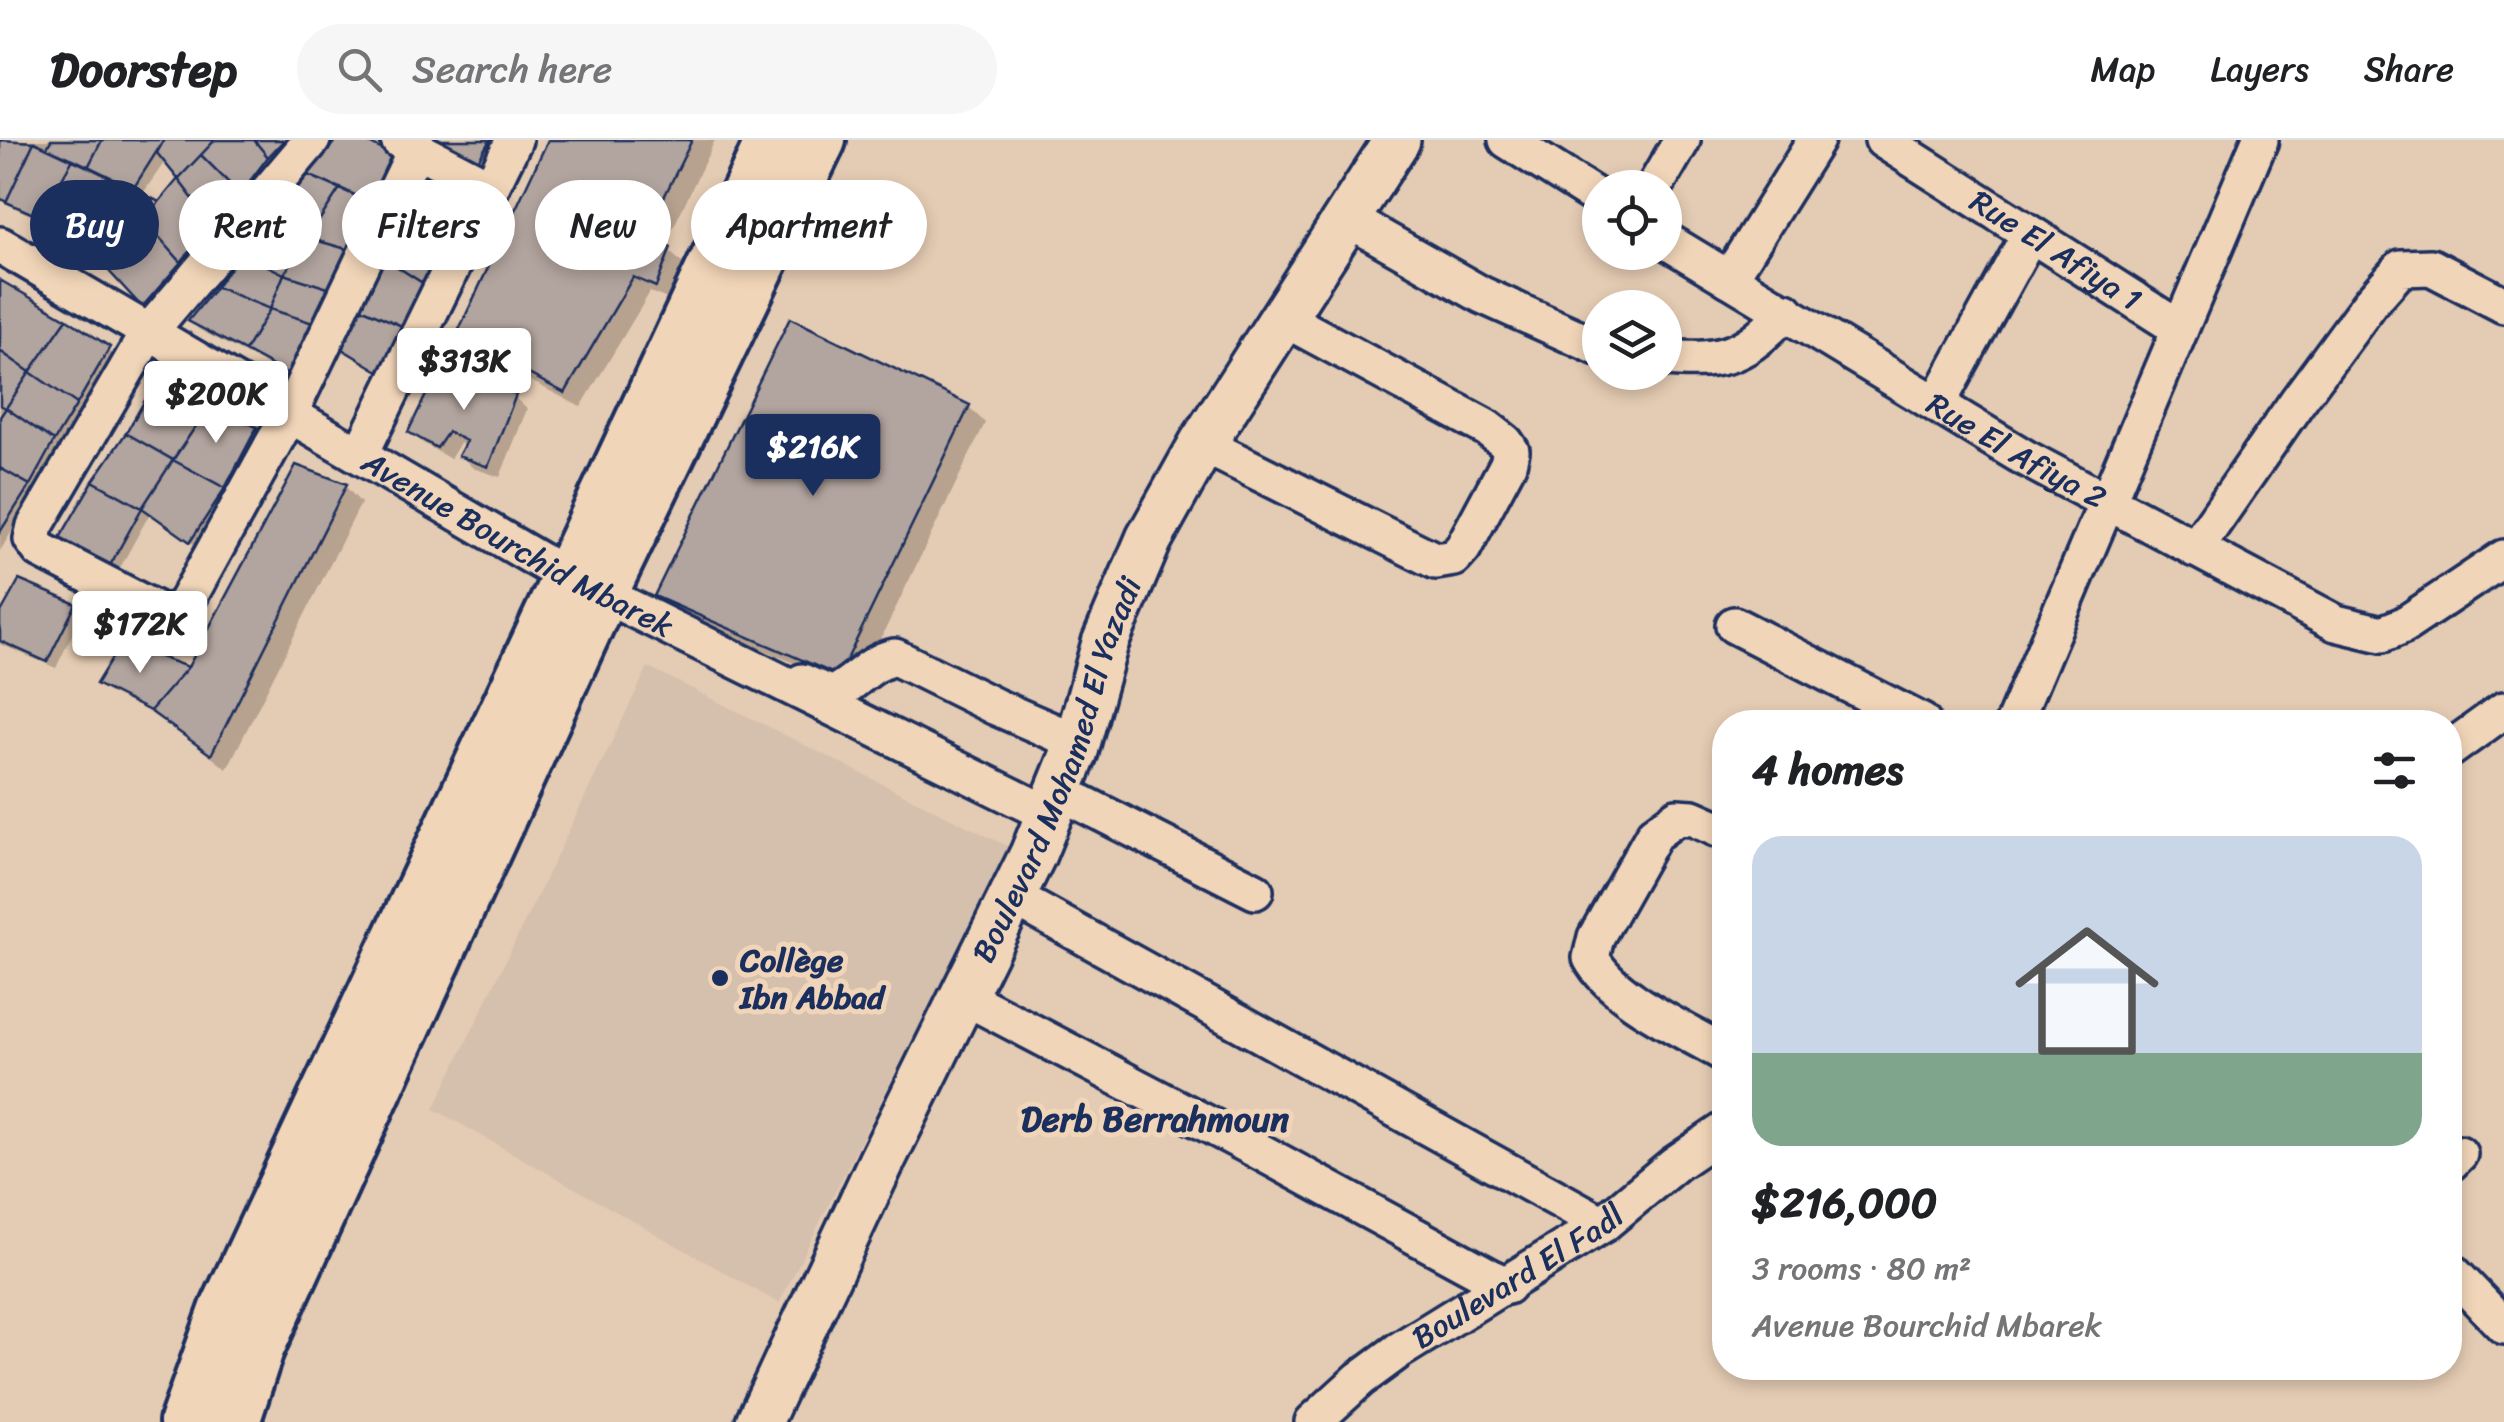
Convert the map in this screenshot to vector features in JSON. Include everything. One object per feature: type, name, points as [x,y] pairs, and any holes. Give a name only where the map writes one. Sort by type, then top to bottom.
[{"type":"main road","points":[[234,1422],[265,1332],[591,586],[772,140]]},
{"type":"main road","points":[[186,1422],[225,1311],[820,140]]},
{"type":"street","points":[[312,140],[148,333],[35,526],[32,539],[40,550],[158,611],[173,613],[185,604],[289,414],[407,145],[475,180]]},
{"type":"street","points":[[495,180],[514,140]]},
{"type":"street","name":"Boulevard Mohamed El Yazadi","points":[[759,1422],[1055,803],[1105,643],[1128,583],[1173,491],[1397,140]]},
{"type":"street","points":[[1507,140],[1582,188]]},
{"type":"street","points":[[1664,170],[1682,140]]},
{"type":"street","points":[[1729,279],[1816,140]]},
{"type":"street","name":"Rue El Afiya 1","points":[[1884,140],[2180,328]]},
{"type":"street","points":[[2019,710],[2260,140]]},
{"type":"street","points":[[1348,219],[1482,294],[1582,340]]},
{"type":"street","points":[[1937,404],[2030,234]]},
{"type":"street","name":"Avenue Bourchid Mbarek","points":[[0,245],[591,586],[972,773],[1055,803],[1255,891]]},
{"type":"street","name":"Rue El Afiya 2","points":[[1682,250],[2026,458],[2336,623],[2382,634],[2404,624],[2504,558]]},
{"type":"street","points":[[2194,549],[2297,402],[2370,303],[2401,268],[2431,267],[2504,306]]},
{"type":"street","points":[[360,454],[451,270]]},
{"type":"street","points":[[1682,359],[1728,356],[1758,341],[1786,311]]},
{"type":"street","points":[[1202,444],[1436,561],[1454,558],[1463,548],[1508,464],[1511,451],[1505,442],[1487,428],[1283,318]]},
{"type":"street","points":[[591,586],[825,693],[839,691],[866,668],[896,657],[1077,742]]},
{"type":"street","points":[[1734,625],[1899,710]]},
{"type":"street","points":[[2462,740],[2504,710]]},
{"type":"street","points":[[1712,825],[1678,816],[1654,834],[1596,937],[1591,958],[1597,970],[1639,1003],[1712,1046]]},
{"type":"street","points":[[1011,896],[1603,1224]]},
{"type":"street","points":[[963,996],[1507,1286]]},
{"type":"street","name":"Boulevard El Fadl","points":[[1313,1422],[1398,1351],[1603,1224],[1712,1139]]},
{"type":"street","points":[[2462,1282],[2504,1326]]},
{"type":"shaded area","name":"Collège Ibn Abbad","points":[[648,667],[1009,847],[779,1303],[434,1109]]},
{"type":"building","points":[[0,140],[34,142],[6,202],[0,198]]},
{"type":"building","points":[[51,140],[102,140],[88,167],[47,148]]},
{"type":"building","points":[[102,140],[164,140],[139,180],[115,180],[88,167]]},
{"type":"building","points":[[164,140],[215,140],[178,179],[157,153]]},
{"type":"building","points":[[215,140],[254,140],[268,157],[251,180],[226,180],[201,155]]},
{"type":"building","points":[[254,140],[284,140],[268,157]]},
{"type":"building","points":[[336,140],[363,140],[398,158],[385,180],[342,180],[342,190],[308,175]]},
{"type":"building","points":[[442,140],[490,140],[476,164]]},
{"type":"building","points":[[548,140],[692,140],[671,183],[535,180],[535,270],[662,270],[656,287],[633,277],[565,393],[456,336],[487,270],[515,270],[515,210]]},
{"type":"building","points":[[34,142],[73,159],[61,180],[30,180],[30,213],[6,202]]},
{"type":"building","points":[[201,155],[226,180],[179,180]]},
{"type":"building","points":[[73,159],[117,180],[61,180]]},
{"type":"building","points":[[178,179],[179,260],[159,237],[159,202]]},
{"type":"building","points":[[322,181],[340,188],[322,216]]},
{"type":"building","points":[[342,189],[342,248],[322,242],[322,216]]},
{"type":"building","points":[[159,237],[179,264],[142,307],[108,270],[159,270]]},
{"type":"building","points":[[322,242],[342,248],[342,270],[334,290],[284,274],[287,270],[322,270]]},
{"type":"building","points":[[228,270],[276,270],[284,274],[270,309],[216,287]]},
{"type":"building","points":[[377,270],[402,270],[424,284],[402,326],[361,308]]},
{"type":"building","points":[[402,270],[432,270],[424,284]]},
{"type":"building","points":[[284,274],[334,290],[316,324],[270,309]]},
{"type":"building","points":[[0,280],[67,319],[30,372],[0,351]]},
{"type":"building","points":[[216,287],[270,309],[245,351],[188,321]]},
{"type":"building","points":[[361,308],[402,326],[385,375],[342,349]]},
{"type":"building","points":[[270,309],[316,324],[289,375],[245,351]]},
{"type":"building","points":[[790,318],[970,405],[839,676],[654,596]]},
{"type":"building","points":[[67,319],[110,347],[77,404],[30,372]]},
{"type":"building","points":[[0,351],[30,372],[6,408],[0,405]]},
{"type":"building","points":[[443,360],[516,395],[488,467],[458,456],[466,441],[448,432],[437,448],[408,432]]},
{"type":"building","points":[[162,371],[210,405],[173,460],[126,433]]},
{"type":"building","points":[[30,372],[77,404],[54,441],[6,408]]},
{"type":"building","points":[[210,405],[257,427],[225,488],[173,460]]},
{"type":"building","points":[[6,408],[54,441],[30,485],[0,468],[0,417]]},
{"type":"building","points":[[126,433],[173,460],[142,508],[93,481]]},
{"type":"building","points":[[173,460],[225,488],[190,542],[142,508]]},
{"type":"building","points":[[296,465],[347,484],[211,755],[150,711],[188,667]]},
{"type":"building","points":[[0,468],[30,485],[0,532]]},
{"type":"building","points":[[93,481],[142,508],[108,569],[57,543]]},
{"type":"building","points":[[19,580],[76,604],[47,662],[0,641],[0,614]]},
{"type":"building","points":[[121,643],[188,667],[150,711],[96,684]]},
{"type":"place","name":"Collège Ibn Abbad","points":[[720,978]]},
{"type":"district","name":"Derb Berrahmoun","points":[[1155,1119]]}]
